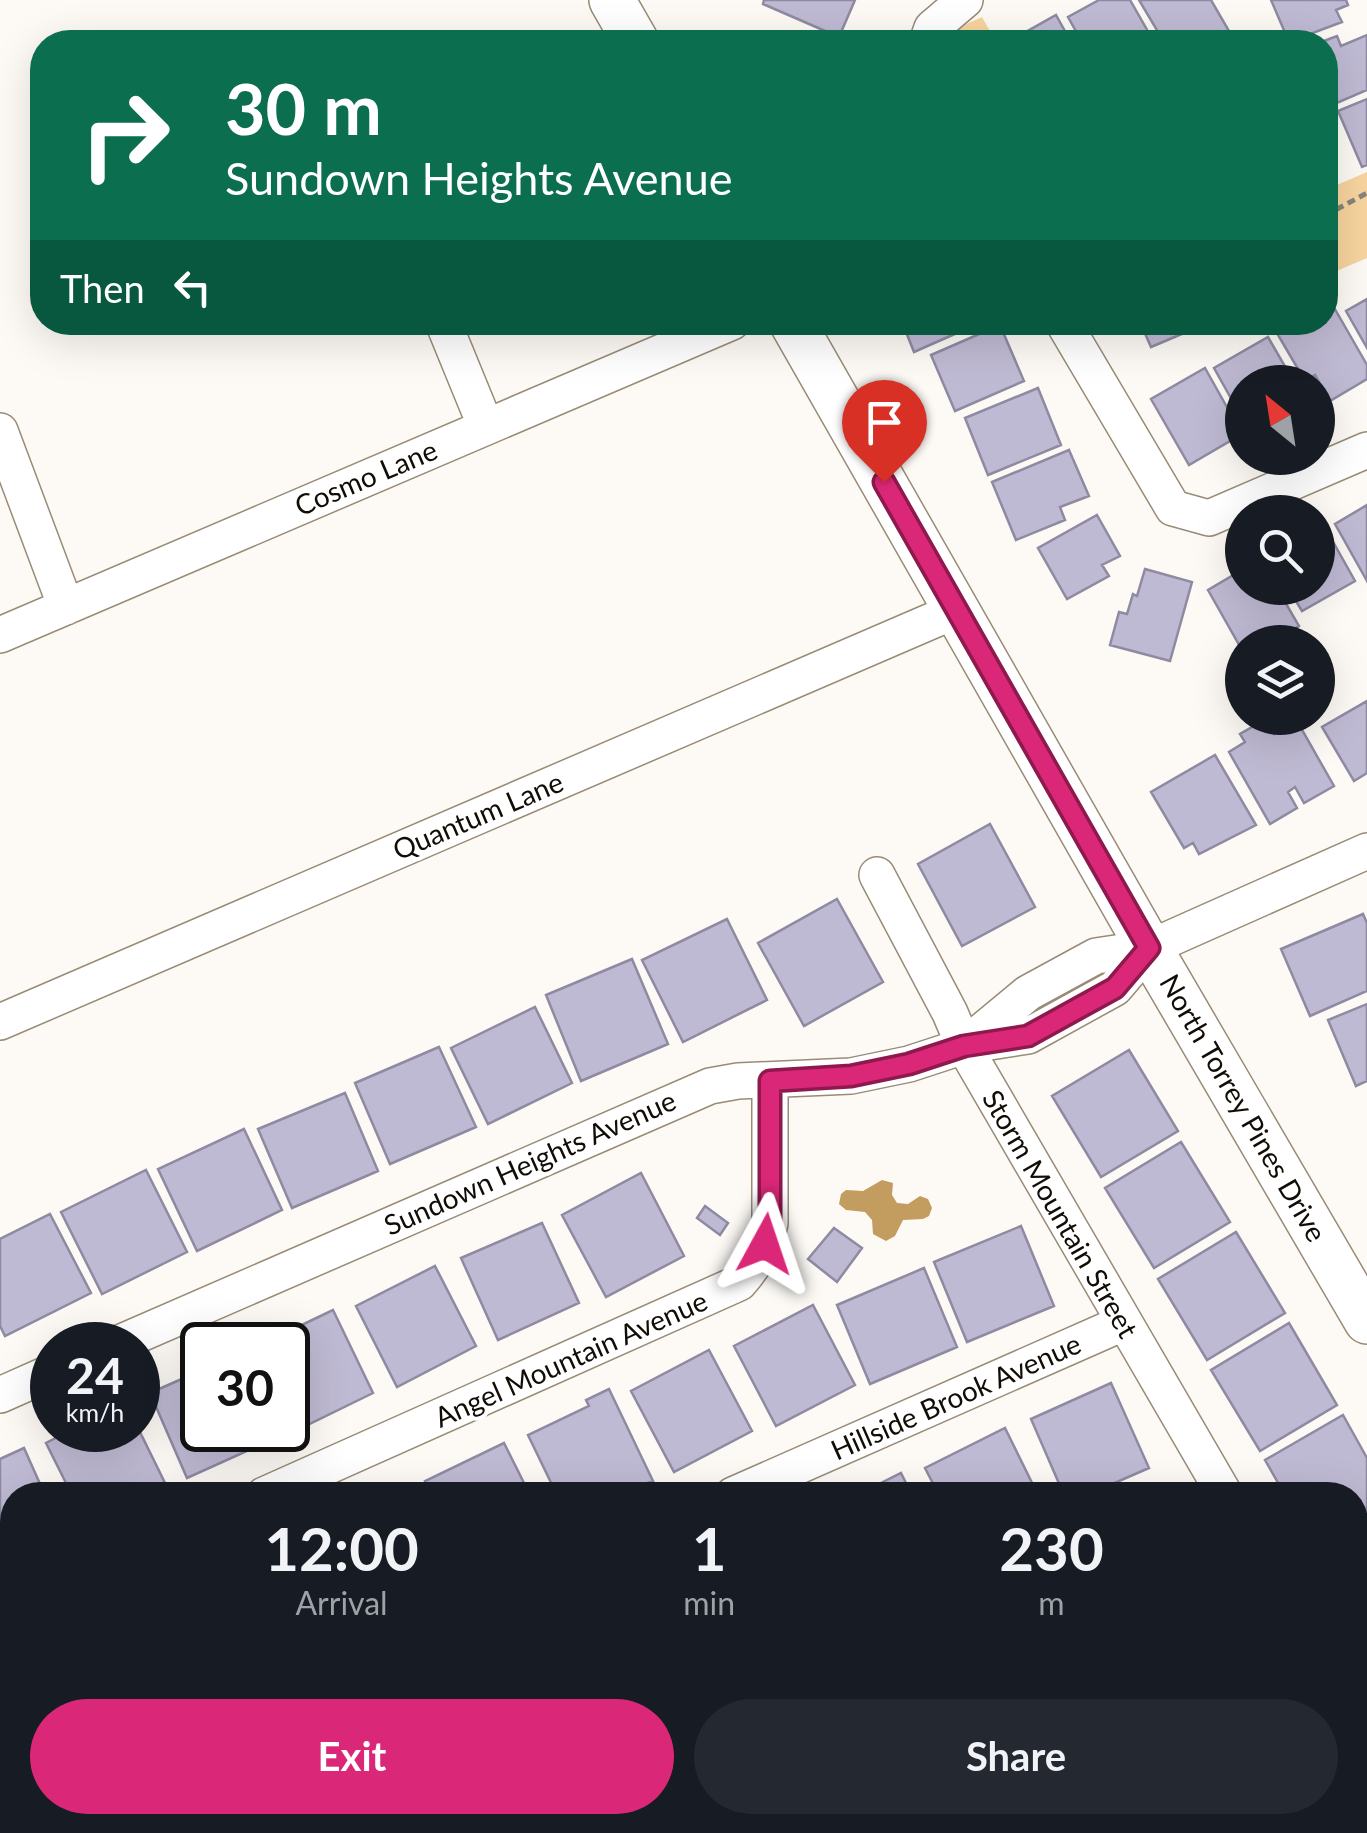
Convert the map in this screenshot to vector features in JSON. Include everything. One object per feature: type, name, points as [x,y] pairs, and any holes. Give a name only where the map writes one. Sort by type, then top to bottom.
[{"type":"street","points":[[612,0],[629,30]]},
{"type":"street","points":[[934,30],[964,0]]},
{"type":"street","points":[[448,335],[486,427]]},
{"type":"street","name":"Cosmo Lane","points":[[0,635],[702,335]]},
{"type":"street","name":"North Torrey Pines Drive","points":[[799,335],[1367,1321]]},
{"type":"street","points":[[1071,335],[1173,508],[1209,518],[1367,450]]},
{"type":"street","points":[[0,431],[66,606]]},
{"type":"street","name":"Quantum Lane","points":[[0,1022],[957,610]]},
{"type":"street","points":[[1149,948],[1367,851]]},
{"type":"street","name":"Storm Mountain Street","points":[[877,875],[964,1046],[1216,1482]]},
{"type":"street","name":"Sundown Heights Avenue","points":[[160,1325],[710,1086],[851,1076],[909,1064],[964,1046],[1028,1036],[1115,988],[1149,948]]},
{"type":"street","name":"Angel Mountain Avenue","points":[[293,1482],[739,1283],[760,1255],[770,1223],[770,1081]]},
{"type":"street","name":"Hillside Brook Avenue","points":[[763,1482],[1123,1323]]},
{"type":"street","points":[[0,1396],[30,1382]]},
{"type":"path","points":[[1338,209],[1367,193]]},
{"type":"shaded area","points":[[982,17],[989,30],[959,30]]},
{"type":"shaded area","points":[[1367,172],[1367,258],[1338,270],[1338,184]]},
{"type":"shaded area","points":[[882,1180],[893,1183],[892,1195],[897,1203],[908,1204],[920,1196],[928,1199],[932,1208],[923,1219],[903,1220],[895,1236],[886,1241],[873,1234],[872,1220],[865,1212],[846,1210],[839,1204],[846,1190],[863,1191]]},
{"type":"building","points":[[764,0],[855,0],[842,30],[823,30],[763,4]]},
{"type":"building","points":[[1099,0],[1130,0],[1147,30],[1075,30],[1068,17]]},
{"type":"building","points":[[1139,0],[1211,0],[1228,30],[1157,30]]},
{"type":"building","points":[[1271,0],[1346,0],[1348,5],[1336,10],[1342,22],[1321,30],[1284,30]]},
{"type":"building","points":[[1056,15],[1064,30],[1029,30]]},
{"type":"building","points":[[1367,35],[1367,90],[1338,102],[1338,38],[1341,46]]},
{"type":"building","points":[[1367,99],[1367,165],[1362,167],[1338,111]]},
{"type":"building","points":[[1367,299],[1367,348],[1346,311]]},
{"type":"building","points":[[1338,314],[1367,365],[1367,379],[1335,398],[1335,365],[1296,365],[1278,335],[1338,335]]},
{"type":"building","points":[[907,335],[953,335],[914,352]]},
{"type":"building","points":[[977,335],[1004,335],[1024,381],[955,411],[931,355]]},
{"type":"building","points":[[1146,335],[1179,335],[1151,347]]},
{"type":"building","points":[[1268,337],[1284,365],[1225,365],[1225,388],[1214,368]]},
{"type":"building","points":[[1205,368],[1225,404],[1225,444],[1189,465],[1151,399]]},
{"type":"building","points":[[1038,388],[1061,445],[988,475],[965,418]]},
{"type":"building","points":[[1069,450],[1089,496],[1060,507],[1065,520],[1016,540],[992,482]]},
{"type":"building","points":[[1367,505],[1367,581],[1335,524]]},
{"type":"building","points":[[1097,515],[1120,556],[1102,565],[1109,576],[1067,599],[1038,548]]},
{"type":"building","points":[[1335,545],[1355,581],[1335,592]]},
{"type":"building","points":[[1145,569],[1192,582],[1170,661],[1110,645],[1119,612],[1127,614]]},
{"type":"building","points":[[1225,580],[1225,605],[1287,605],[1298,625],[1228,625],[1208,590]]},
{"type":"building","points":[[1367,701],[1367,773],[1354,781],[1327,735],[1335,735],[1335,719]]},
{"type":"building","points":[[1241,735],[1305,735],[1334,786],[1304,803],[1295,787],[1288,792],[1297,808],[1270,824],[1229,752],[1245,742]]},
{"type":"building","points":[[1215,755],[1256,825],[1199,854],[1193,843],[1184,848],[1151,792]]},
{"type":"building","points":[[990,824],[1035,907],[962,946],[918,864]]},
{"type":"building","points":[[837,899],[883,982],[804,1026],[758,943]]},
{"type":"building","points":[[1363,914],[1367,923],[1367,991],[1310,1016],[1281,949]]},
{"type":"building","points":[[727,919],[767,1000],[683,1042],[642,960]]},
{"type":"building","points":[[632,959],[668,1044],[581,1081],[546,995]]},
{"type":"building","points":[[1367,1004],[1367,1081],[1356,1086],[1328,1020]]},
{"type":"building","points":[[535,1007],[572,1083],[488,1124],[451,1048]]},
{"type":"building","points":[[439,1047],[476,1127],[390,1164],[355,1083]]},
{"type":"building","points":[[1129,1050],[1178,1131],[1101,1177],[1052,1096]]},
{"type":"building","points":[[345,1093],[378,1171],[292,1208],[258,1129]]},
{"type":"building","points":[[244,1129],[282,1210],[197,1251],[158,1169]]},
{"type":"building","points":[[1181,1142],[1230,1222],[1154,1268],[1105,1188]]},
{"type":"building","points":[[146,1170],[187,1252],[102,1294],[61,1212]]},
{"type":"building","points":[[641,1173],[684,1256],[606,1297],[562,1215]]},
{"type":"building","points":[[705,1206],[728,1223],[720,1235],[697,1218]]},
{"type":"building","points":[[50,1214],[91,1293],[5,1336],[0,1326],[0,1239]]},
{"type":"building","points":[[542,1223],[579,1303],[498,1340],[461,1258]]},
{"type":"building","points":[[1021,1226],[1054,1306],[967,1342],[934,1262]]},
{"type":"building","points":[[834,1228],[862,1248],[837,1282],[808,1259]]},
{"type":"building","points":[[1236,1232],[1285,1313],[1207,1360],[1158,1279]]},
{"type":"building","points":[[435,1266],[476,1346],[397,1387],[356,1306]]},
{"type":"building","points":[[924,1268],[957,1347],[870,1384],[837,1305]]},
{"type":"building","points":[[813,1305],[855,1385],[776,1426],[734,1346]]},
{"type":"building","points":[[333,1310],[373,1393],[310,1424],[310,1322]]},
{"type":"building","points":[[1289,1323],[1337,1405],[1260,1451],[1211,1370]]},
{"type":"building","points":[[709,1350],[752,1431],[674,1472],[631,1391]]},
{"type":"building","points":[[180,1380],[180,1452],[245,1452],[187,1478],[160,1416],[160,1389]]},
{"type":"building","points":[[1111,1383],[1149,1468],[1117,1482],[1058,1482],[1031,1419]]},
{"type":"building","points":[[609,1389],[653,1481],[551,1482],[528,1435],[589,1406],[586,1400]]},
{"type":"building","points":[[1343,1415],[1367,1458],[1367,1482],[1278,1482],[1265,1460]]},
{"type":"building","points":[[1005,1428],[1032,1482],[932,1482],[925,1468]]},
{"type":"building","points":[[504,1443],[524,1482],[425,1482]]},
{"type":"building","points":[[24,1448],[39,1482],[0,1482],[0,1459]]},
{"type":"building","points":[[50,1452],[150,1452],[165,1482],[66,1482]]},
{"type":"building","points":[[901,1473],[906,1482],[883,1482]]},
{"type":"route","points":[[765,1244],[770,1223],[770,1081],[851,1076],[909,1064],[964,1046],[1028,1036],[1115,988],[1149,948],[884,482]]}]
